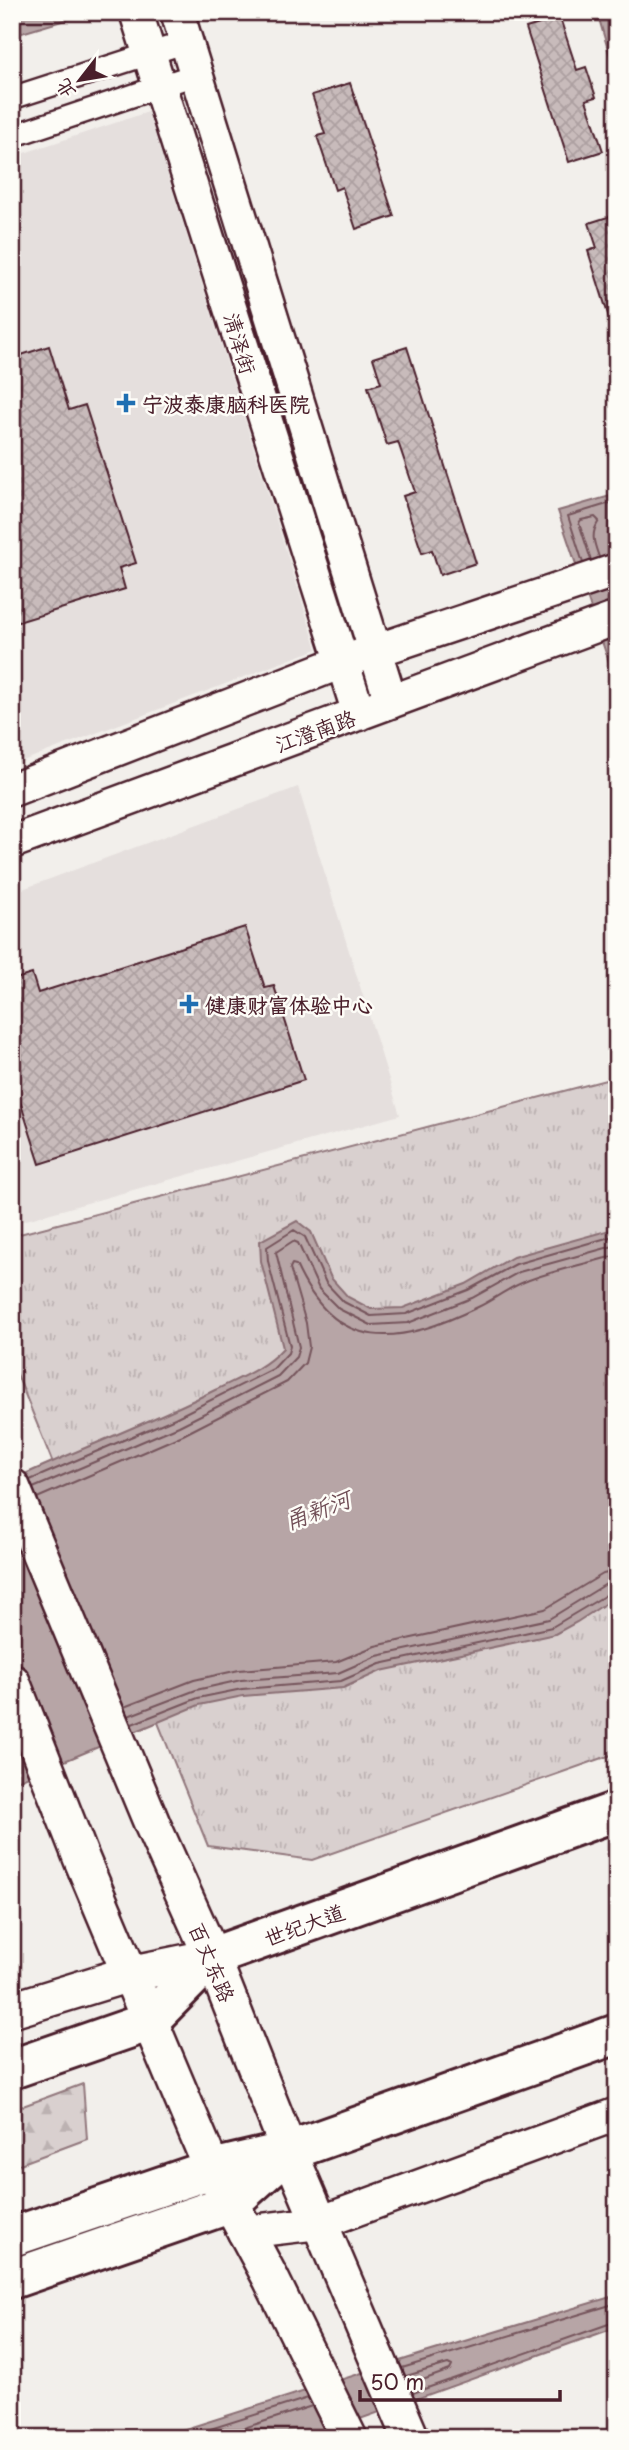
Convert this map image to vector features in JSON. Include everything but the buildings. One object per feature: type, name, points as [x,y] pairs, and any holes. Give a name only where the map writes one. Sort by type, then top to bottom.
[{"type":"highway","name":"世纪大道","points":[[12,2069],[148,2022],[212,1957],[617,1811]]},
{"type":"highway","points":[[12,2237],[212,2169],[289,2151],[617,2034]]},
{"type":"highway","points":[[12,2279],[237,2218],[289,2151]]},
{"type":"main road","name":"百丈东路","points":[[12,1487],[153,1826],[212,1957],[289,2151],[411,2438]]},
{"type":"main road","points":[[12,1682],[148,2022],[212,2169],[271,2279],[349,2438]]},
{"type":"main road","points":[[12,2010],[129,1974],[212,1957]]},
{"type":"street","name":"清泽街","points":[[136,13],[359,714]]},
{"type":"street","name":"清泽街","points":[[182,27],[391,702]]},
{"type":"street","points":[[12,98],[149,54],[182,27]]},
{"type":"street","points":[[12,136],[197,74]]},
{"type":"street","points":[[12,790],[342,662],[617,570]]},
{"type":"street","name":"江澄南路","points":[[12,842],[617,618]]},
{"type":"street","points":[[237,2218],[319,2223],[617,2114]]},
{"type":"shaded area","name":"宁波泰康脑科医院","points":[[148,112],[317,649],[12,765],[12,157]]},
{"type":"shaded area","name":"健康财富体验中心","points":[[298,787],[400,1115],[12,1224],[12,893]]},
{"type":"green space","points":[[617,1077],[617,1753],[312,1860],[208,1846],[12,1362],[12,1236]]},
{"type":"green space","points":[[83,2084],[87,2139],[12,2167],[12,2110]]},
{"type":"water","points":[[12,12],[92,12],[12,36]]},
{"type":"water","points":[[597,12],[617,12],[617,80]]},
{"type":"water","points":[[617,494],[617,531],[608,534],[617,561],[617,686],[558,511]]},
{"type":"water","name":"甬新河","points":[[297,1221],[311,1232],[331,1278],[348,1297],[371,1309],[403,1308],[466,1284],[513,1257],[617,1228],[617,1596],[555,1634],[381,1671],[343,1688],[243,1696],[199,1705],[12,1783],[12,1480],[190,1402],[252,1372],[276,1355],[283,1348],[261,1261],[260,1241]]},
{"type":"water","points":[[617,2295],[617,2327],[307,2438],[96,2438],[129,2432],[179,2431]]},
{"type":"place","name":"宁波泰康脑科医院","points":[[126,403]]},
{"type":"place","name":"健康财富体验中心","points":[[189,1004]]}]
